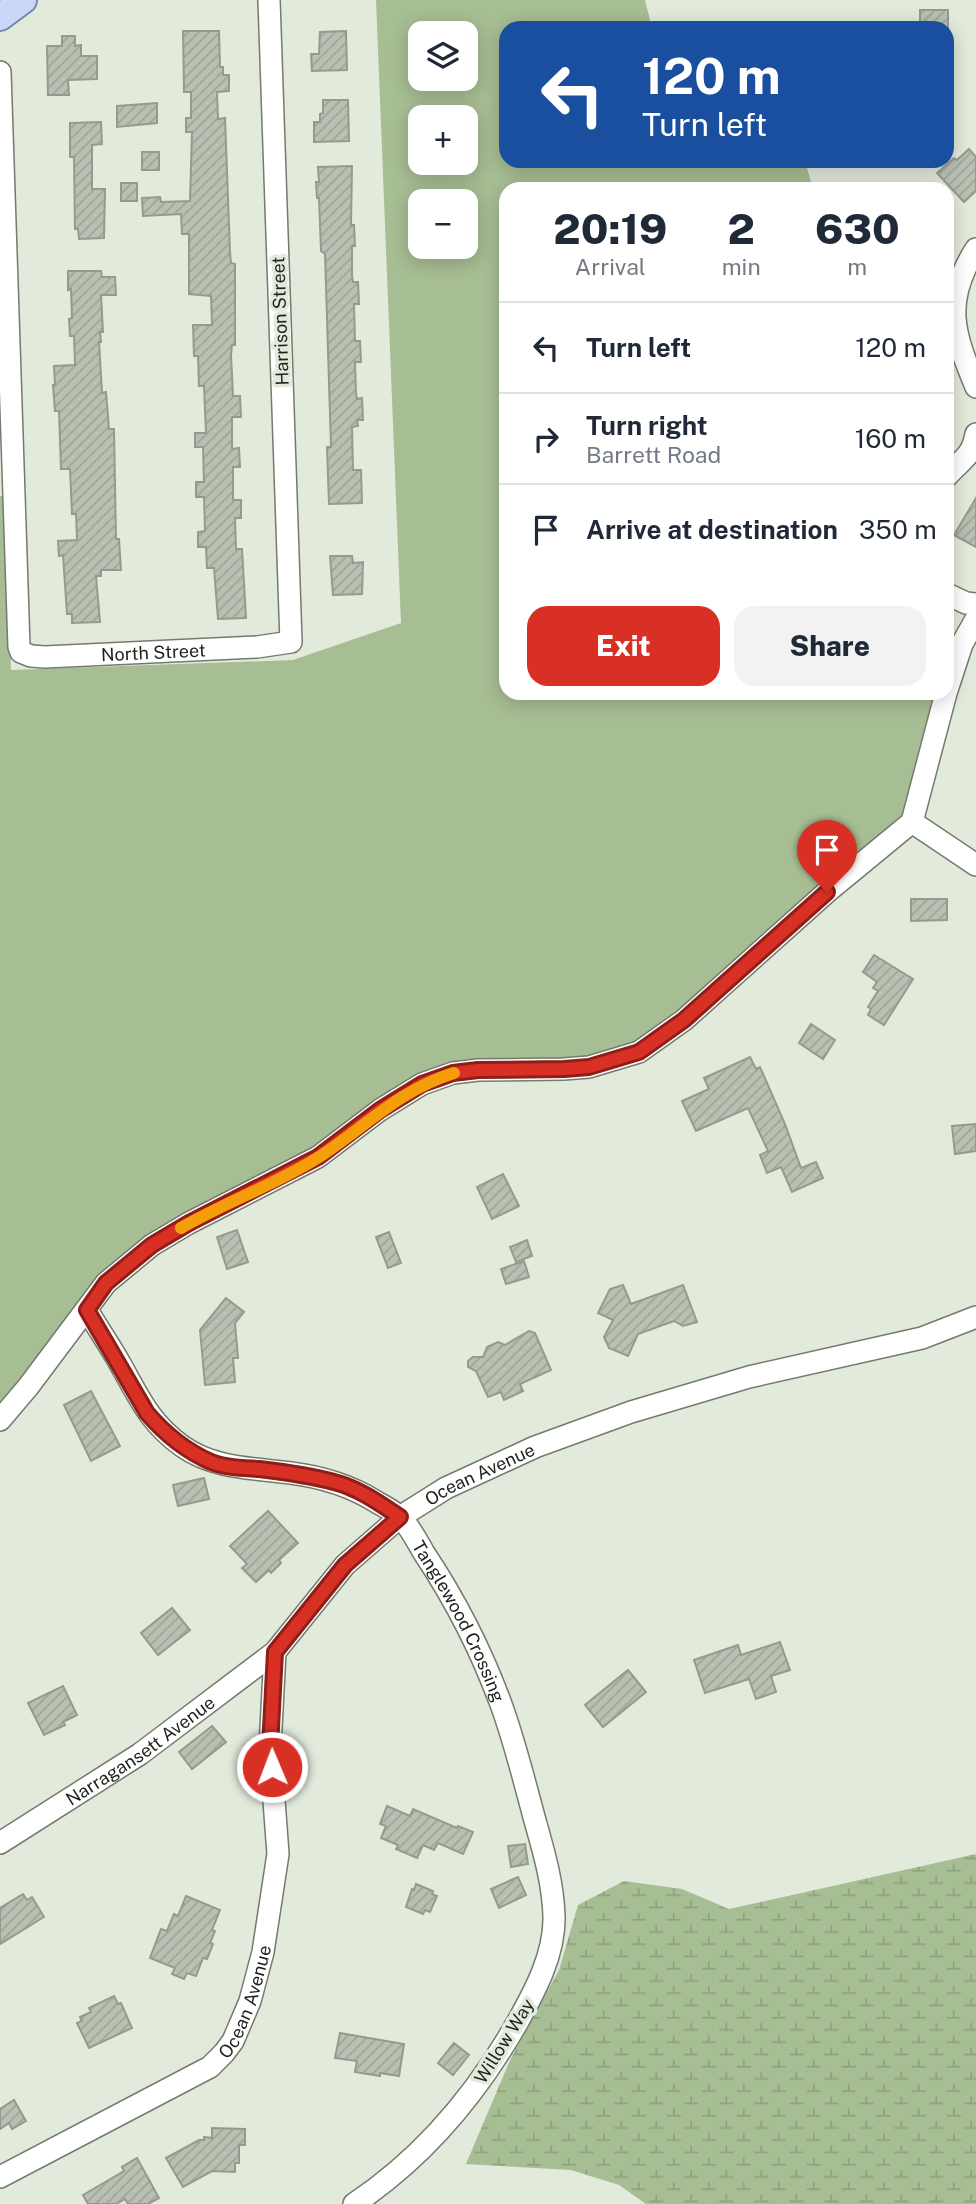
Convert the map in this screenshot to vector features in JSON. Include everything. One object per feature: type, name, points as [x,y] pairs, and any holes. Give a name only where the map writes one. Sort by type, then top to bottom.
[{"type":"main road","points":[[0,17],[23,0]]},
{"type":"street","name":"Harrison Street","points":[[269,0],[291,642]]},
{"type":"street","name":"North Street","points":[[0,72],[21,652],[45,657],[257,647],[291,642]]},
{"type":"street","points":[[976,250],[963,269],[957,287],[954,315],[956,335],[976,387]]},
{"type":"street","points":[[954,469],[974,447],[976,434]]},
{"type":"street","points":[[954,597],[976,604]]},
{"type":"street","points":[[954,663],[976,620]]},
{"type":"street","points":[[0,1420],[106,1283],[152,1245],[189,1223],[318,1157],[380,1110],[422,1084],[453,1073],[478,1070],[589,1067],[639,1052],[684,1020],[827,892],[883,849],[912,822],[942,700]]},
{"type":"street","points":[[912,822],[976,865]]},
{"type":"street","name":"Tanglewood Crossing","points":[[87,1310],[147,1413],[160,1429],[185,1448],[212,1462],[225,1465],[294,1473],[335,1482],[356,1489],[400,1517],[452,1594],[488,1668],[514,1741],[538,1832]]},
{"type":"street","name":"Ocean Avenue","points":[[0,2177],[209,2067],[233,2041],[250,2001],[263,1952],[278,1854],[270,1747],[275,1652],[345,1565],[400,1517],[446,1488],[490,1467],[631,1412],[750,1377],[922,1338],[976,1317]]},
{"type":"street","name":"Narragansett Avenue","points":[[0,1843],[140,1754],[275,1652]]},
{"type":"street","name":"Willow Way","points":[[354,2204],[380,2187],[440,2132],[480,2083],[533,1996],[544,1968],[554,1917],[549,1876],[538,1832]]},
{"type":"green space","points":[[376,0],[645,0],[650,21],[499,21],[499,168],[807,168],[811,182],[499,182],[499,700],[936,700],[907,820],[639,1052],[453,1073],[129,1264],[0,1417],[0,496],[6,496],[11,670],[293,660],[401,623]]},
{"type":"green space","points":[[976,1854],[976,2204],[646,2204],[619,2185],[571,2170],[466,2164],[511,2058],[559,1970],[578,1905],[624,1881],[682,1889],[729,1909]]},
{"type":"building","points":[[920,10],[948,10],[948,21],[920,21]]},
{"type":"building","points":[[183,31],[219,31],[220,67],[223,67],[223,75],[229,75],[229,91],[217,92],[218,119],[225,118],[230,252],[231,263],[235,264],[235,345],[232,345],[231,355],[233,396],[240,396],[241,417],[232,417],[232,449],[239,448],[240,467],[233,467],[233,500],[241,500],[241,518],[235,518],[236,549],[242,549],[246,618],[218,619],[214,568],[207,568],[206,547],[198,547],[198,532],[205,531],[204,497],[196,497],[196,482],[204,482],[203,447],[195,447],[195,433],[206,433],[204,386],[199,386],[193,325],[212,325],[211,296],[189,294],[189,234],[182,234],[181,214],[143,216],[142,198],[160,197],[161,202],[190,201],[192,132],[186,132],[186,118],[191,118],[191,92],[184,92]]},
{"type":"building","points":[[346,31],[347,70],[312,71],[311,54],[319,54],[320,32]]},
{"type":"building","points":[[62,36],[75,36],[75,46],[81,45],[81,56],[97,56],[97,79],[68,80],[69,95],[48,95],[47,46],[62,46]]},
{"type":"building","points":[[323,100],[348,100],[349,141],[314,142],[314,122],[320,122]]},
{"type":"building","points":[[157,103],[157,123],[117,127],[117,106]]},
{"type":"building","points":[[101,122],[102,144],[92,145],[92,189],[105,189],[104,238],[79,239],[78,229],[75,229],[74,157],[70,157],[70,123]]},
{"type":"building","points":[[969,149],[976,157],[976,191],[964,202],[954,191],[954,182],[945,182],[937,173],[943,168],[954,168],[954,158],[957,160]]},
{"type":"building","points":[[142,152],[159,152],[159,170],[142,170]]},
{"type":"building","points":[[352,166],[351,225],[354,225],[355,246],[352,246],[352,276],[353,282],[358,282],[359,304],[354,304],[355,341],[360,341],[361,362],[355,362],[356,393],[357,399],[362,398],[363,420],[357,420],[358,426],[352,427],[353,470],[361,470],[362,503],[329,504],[327,447],[331,447],[325,254],[321,251],[316,182],[319,182],[318,167]]},
{"type":"building","points":[[121,183],[137,183],[137,201],[121,201]]},
{"type":"building","points":[[68,271],[101,271],[102,277],[115,277],[116,295],[101,295],[103,332],[100,332],[99,342],[102,393],[106,392],[109,429],[114,429],[116,539],[119,539],[121,570],[101,570],[101,576],[96,576],[100,622],[72,623],[72,614],[67,614],[63,555],[59,556],[58,541],[77,540],[76,514],[72,514],[70,469],[61,469],[59,411],[55,411],[53,385],[54,366],[75,365],[74,336],[70,336],[69,319],[72,318]]},
{"type":"building","points":[[976,498],[976,547],[954,535]]},
{"type":"building","points":[[330,556],[352,556],[353,563],[363,562],[362,594],[333,595]]},
{"type":"building","points":[[911,899],[947,899],[947,920],[911,921]]},
{"type":"building","points":[[874,955],[913,979],[884,1025],[868,1015],[871,1009],[868,1007],[878,991],[873,988],[877,982],[863,972]]},
{"type":"building","points":[[811,1024],[835,1040],[823,1059],[799,1043]]},
{"type":"building","points":[[750,1057],[756,1069],[760,1067],[801,1168],[816,1162],[823,1178],[792,1192],[781,1167],[767,1173],[760,1155],[768,1151],[748,1108],[696,1131],[682,1101],[709,1089],[704,1078]]},
{"type":"building","points":[[976,1124],[976,1151],[955,1154],[952,1126]]},
{"type":"building","points":[[503,1174],[519,1206],[492,1219],[477,1187]]},
{"type":"building","points":[[237,1230],[248,1262],[227,1269],[217,1237]]},
{"type":"building","points":[[389,1232],[401,1263],[388,1268],[376,1237]]},
{"type":"building","points":[[527,1240],[532,1256],[516,1262],[510,1247]]},
{"type":"building","points":[[524,1261],[529,1277],[506,1284],[501,1269]]},
{"type":"building","points":[[623,1285],[631,1304],[683,1285],[697,1322],[683,1326],[674,1321],[638,1334],[628,1356],[609,1348],[604,1337],[613,1320],[598,1313],[610,1289]]},
{"type":"building","points":[[226,1298],[244,1312],[235,1323],[238,1358],[233,1358],[235,1382],[205,1385],[200,1330]]},
{"type":"building","points":[[529,1331],[535,1333],[551,1370],[520,1384],[523,1391],[504,1400],[501,1392],[488,1397],[476,1371],[468,1367],[468,1361],[473,1357],[483,1357],[487,1347],[498,1342],[505,1345]]},
{"type":"building","points":[[91,1391],[120,1446],[91,1461],[64,1405]]},
{"type":"building","points":[[204,1478],[209,1499],[178,1506],[173,1485]]},
{"type":"building","points":[[268,1511],[298,1543],[279,1560],[281,1563],[271,1573],[269,1570],[256,1582],[242,1568],[247,1564],[230,1546]]},
{"type":"building","points":[[172,1608],[190,1630],[158,1655],[141,1633]]},
{"type":"building","points":[[780,1642],[790,1670],[771,1676],[776,1692],[756,1699],[749,1679],[705,1693],[694,1660],[738,1645],[741,1655]]},
{"type":"building","points":[[628,1670],[646,1692],[603,1727],[585,1705]]},
{"type":"building","points":[[63,1686],[77,1715],[63,1722],[65,1725],[44,1735],[28,1703]]},
{"type":"building","points":[[212,1726],[226,1742],[192,1769],[179,1752]]},
{"type":"building","points":[[387,1806],[410,1816],[413,1809],[473,1832],[463,1854],[438,1843],[434,1850],[423,1845],[417,1858],[396,1849],[398,1845],[381,1838],[386,1826],[380,1824]]},
{"type":"building","points":[[525,1844],[528,1864],[511,1867],[508,1846]]},
{"type":"building","points":[[518,1877],[526,1895],[499,1908],[491,1889]]},
{"type":"building","points":[[416,1884],[433,1891],[432,1894],[437,1896],[430,1912],[425,1910],[423,1914],[406,1907]]},
{"type":"building","points":[[23,1894],[27,1900],[32,1897],[44,1917],[0,1944],[0,1908]]},
{"type":"building","points":[[186,1896],[220,1910],[212,1930],[215,1931],[210,1943],[213,1944],[207,1959],[203,1958],[196,1976],[187,1973],[184,1979],[172,1974],[175,1968],[150,1958],[161,1929],[167,1931],[174,1914],[178,1916]]},
{"type":"building","points":[[114,1996],[118,2004],[121,2003],[132,2028],[89,2048],[77,2023],[82,2021],[80,2017],[91,2012],[89,2008]]},
{"type":"building","points":[[340,2033],[404,2044],[399,2076],[355,2072],[357,2061],[335,2058]]},
{"type":"building","points":[[454,2043],[469,2055],[453,2075],[438,2063]]},
{"type":"building","points":[[14,2100],[26,2121],[12,2129],[9,2123],[0,2129],[0,2109]]},
{"type":"building","points":[[212,2128],[245,2129],[245,2145],[239,2145],[239,2163],[235,2163],[235,2172],[212,2171],[183,2187],[166,2158],[199,2140],[204,2140],[204,2137],[212,2138]]},
{"type":"building","points":[[137,2158],[159,2198],[148,2204],[128,2204],[125,2199],[116,2204],[88,2204],[83,2195],[124,2171],[122,2167]]},
{"type":"slow traffic","points":[[181,1228],[318,1157],[380,1110],[422,1084],[454,1073]]},
{"type":"route","points":[[272,1767],[270,1747],[275,1652],[345,1565],[400,1517],[356,1489],[335,1482],[294,1473],[225,1465],[212,1462],[185,1448],[160,1429],[147,1413],[87,1310],[106,1283],[152,1245],[189,1223],[318,1157],[380,1110],[422,1084],[453,1073],[478,1070],[589,1067],[639,1052],[684,1020],[827,892]]}]
